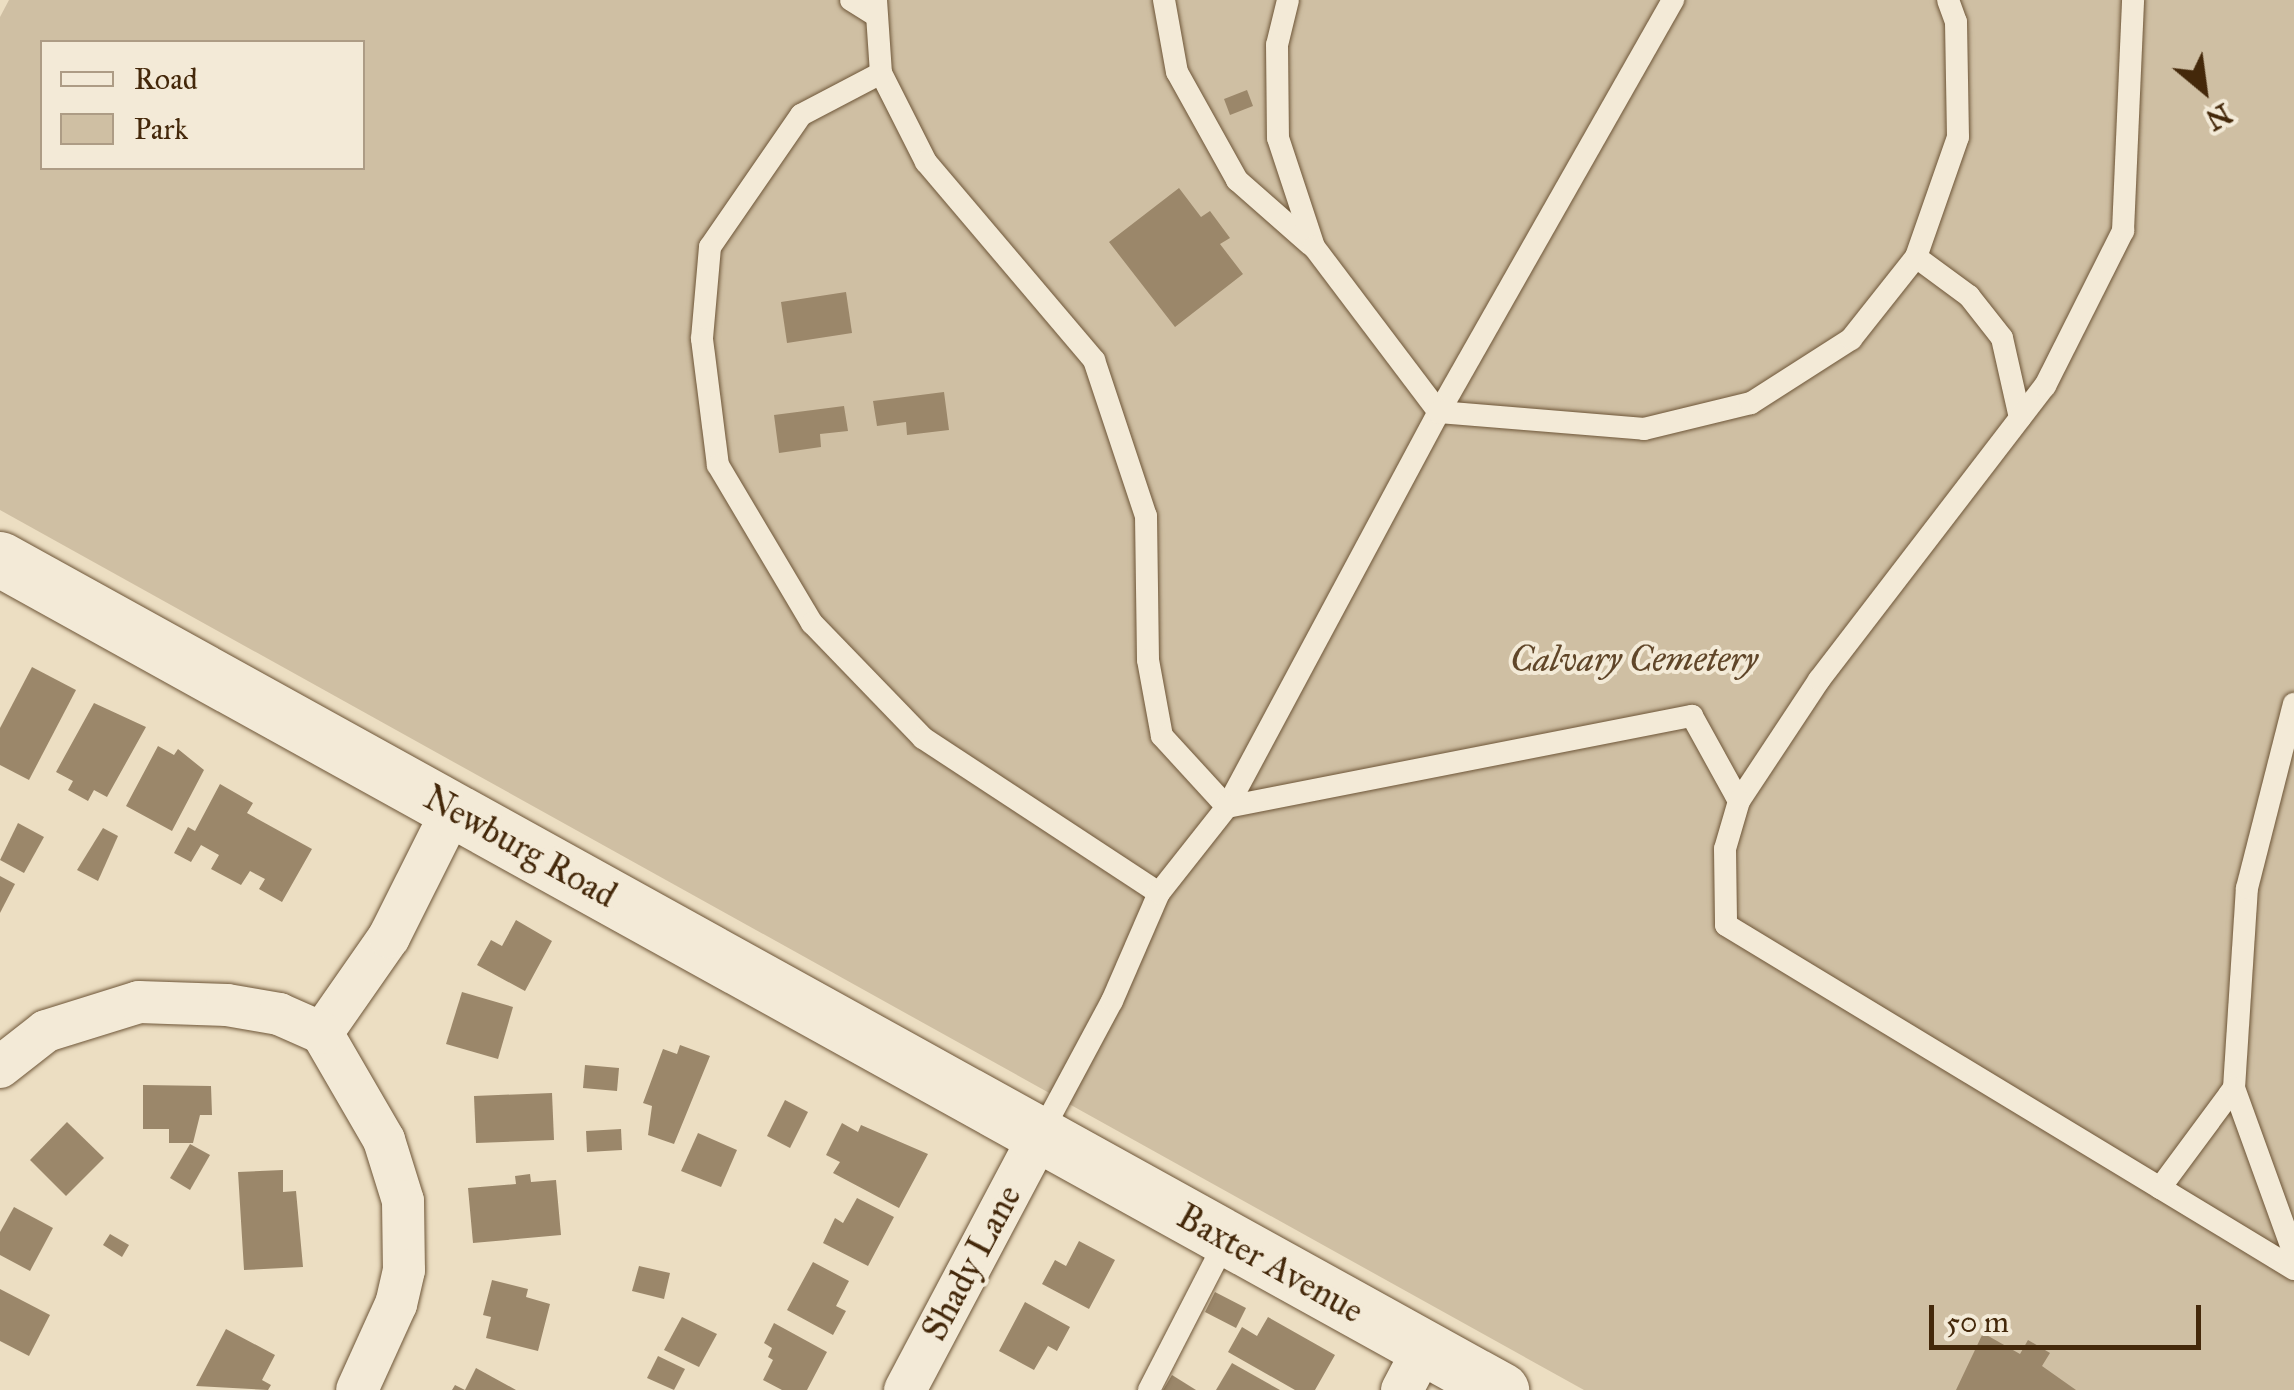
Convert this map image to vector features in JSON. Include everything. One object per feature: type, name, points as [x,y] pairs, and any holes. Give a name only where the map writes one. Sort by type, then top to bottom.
[{"type":"main road","name":"Newburg Road","points":[[0,559],[1039,1137]]},
{"type":"main road","name":"Baxter Avenue","points":[[1039,1137],[1226,1240],[1413,1370],[1500,1390]]},
{"type":"street","points":[[322,1033],[388,937],[453,809]]},
{"type":"street","points":[[0,1066],[46,1031],[139,1002],[262,1011],[322,1033],[384,1140],[404,1202],[404,1270],[396,1304],[356,1390]]},
{"type":"street","name":"Shady Lane","points":[[905,1390],[1039,1137]]},
{"type":"lane","points":[[850,0],[874,7],[881,72],[926,162],[1094,360],[1146,516],[1148,660],[1162,736],[1228,806]]},
{"type":"lane","points":[[1164,0],[1177,72],[1237,180],[1314,248],[1439,412],[1644,429],[1751,403],[1851,339],[1916,258],[1958,137],[1956,22],[1948,0]]},
{"type":"lane","points":[[1288,0],[1277,45],[1278,138],[1314,248]]},
{"type":"lane","points":[[1039,1137],[1112,1001],[1159,893],[1228,806],[1439,412],[1673,0]]},
{"type":"lane","points":[[2133,0],[2123,231],[2045,386],[1819,680],[1739,801],[1725,850],[1726,925],[2294,1269]]},
{"type":"lane","points":[[881,72],[801,115],[710,247],[702,340],[718,465],[812,623],[922,738],[1159,893]]},
{"type":"lane","points":[[1916,258],[1969,296],[2002,338],[2020,418]]},
{"type":"lane","points":[[2294,704],[2247,888],[2234,1088],[2294,1254]]},
{"type":"lane","points":[[1228,806],[1692,716],[1739,801]]},
{"type":"lane","points":[[2160,1188],[2234,1088]]},
{"type":"lane","points":[[1149,1390],[1226,1240]]},
{"type":"green space","name":"Calvary Cemetery","points":[[9,0],[2294,0],[2294,1390],[1584,1390],[0,510],[0,17]]},
{"type":"building","points":[[1247,90],[1253,106],[1230,115],[1224,99]]},
{"type":"building","points":[[1179,188],[1201,217],[1210,211],[1230,238],[1220,244],[1243,274],[1175,327],[1109,242]]},
{"type":"building","points":[[846,292],[852,333],[787,343],[781,302]]},
{"type":"building","points":[[944,392],[949,430],[907,435],[906,422],[877,426],[873,401]]},
{"type":"building","points":[[844,406],[848,431],[820,434],[821,447],[779,453],[774,415]]},
{"type":"building","points":[[32,667],[76,690],[29,780],[0,765],[0,728]]},
{"type":"building","points":[[94,703],[146,727],[107,797],[94,790],[88,801],[68,790],[73,781],[56,772]]},
{"type":"building","points":[[158,746],[174,755],[178,749],[204,770],[172,831],[126,806]]},
{"type":"building","points":[[220,784],[253,803],[247,813],[312,849],[282,902],[259,889],[265,879],[250,871],[241,885],[211,869],[219,855],[201,845],[191,862],[174,853],[188,827],[195,831]]},
{"type":"building","points":[[18,823],[44,837],[24,873],[0,860]]},
{"type":"building","points":[[103,828],[118,836],[98,881],[77,870]]},
{"type":"building","points":[[0,876],[15,884],[0,913]]},
{"type":"building","points":[[516,920],[552,941],[525,991],[477,965],[491,940],[502,946]]},
{"type":"building","points":[[462,992],[513,1007],[498,1059],[446,1044]]},
{"type":"building","points":[[680,1045],[710,1056],[674,1144],[648,1135],[652,1106],[643,1103],[663,1049],[677,1054]]},
{"type":"building","points":[[585,1065],[619,1068],[617,1091],[583,1088]]},
{"type":"building","points":[[143,1085],[211,1086],[212,1115],[200,1115],[193,1143],[169,1143],[169,1129],[143,1129]]},
{"type":"building","points":[[552,1093],[554,1140],[476,1143],[474,1096]]},
{"type":"building","points":[[785,1100],[808,1112],[790,1148],[767,1136]]},
{"type":"building","points":[[67,1122],[104,1158],[66,1196],[30,1160]]},
{"type":"building","points":[[842,1123],[858,1132],[861,1125],[928,1154],[899,1208],[833,1173],[840,1162],[826,1155]]},
{"type":"building","points":[[621,1129],[622,1150],[587,1152],[586,1131]]},
{"type":"building","points":[[698,1133],[737,1150],[721,1187],[681,1171]]},
{"type":"building","points":[[190,1144],[210,1155],[190,1190],[170,1178]]},
{"type":"building","points":[[283,1170],[283,1192],[296,1191],[303,1267],[244,1270],[238,1172]]},
{"type":"building","points":[[530,1174],[531,1182],[556,1180],[561,1235],[473,1243],[468,1188],[516,1184],[515,1176]]},
{"type":"building","points":[[857,1198],[894,1217],[868,1266],[823,1243],[835,1218],[843,1223]]},
{"type":"building","points":[[14,1207],[53,1228],[30,1271],[0,1255],[0,1232]]},
{"type":"building","points":[[110,1234],[129,1245],[122,1257],[103,1245]]},
{"type":"building","points":[[1079,1241],[1115,1260],[1089,1309],[1042,1284],[1055,1260],[1066,1266]]},
{"type":"building","points":[[813,1262],[849,1281],[836,1306],[846,1311],[833,1335],[787,1310]]},
{"type":"building","points":[[639,1266],[670,1273],[664,1299],[632,1291]]},
{"type":"building","points":[[492,1280],[528,1289],[526,1297],[550,1304],[538,1351],[486,1338],[491,1317],[483,1315]]},
{"type":"building","points":[[0,1289],[50,1315],[29,1356],[0,1341]]},
{"type":"building","points":[[1215,1292],[1246,1308],[1236,1328],[1205,1312]]},
{"type":"building","points":[[1025,1302],[1070,1327],[1057,1351],[1048,1346],[1034,1370],[999,1351]]},
{"type":"building","points":[[682,1317],[717,1334],[699,1367],[664,1350]]},
{"type":"building","points":[[1268,1317],[1335,1355],[1315,1390],[1295,1390],[1228,1352],[1242,1327],[1257,1336]]},
{"type":"building","points":[[774,1323],[827,1352],[807,1390],[782,1390],[763,1380],[773,1360],[768,1357],[772,1348],[764,1343]]},
{"type":"building","points":[[226,1329],[275,1355],[262,1380],[271,1385],[268,1390],[196,1386]]},
{"type":"building","points":[[1983,1333],[2020,1354],[2028,1340],[2050,1353],[2042,1366],[2076,1390],[1956,1390]]},
{"type":"building","points":[[658,1356],[685,1369],[674,1390],[647,1378]]},
{"type":"building","points":[[1232,1363],[1280,1390],[1216,1390]]},
{"type":"building","points":[[476,1368],[516,1390],[465,1390]]},
{"type":"building","points":[[1172,1375],[1196,1390],[1163,1390]]}]
